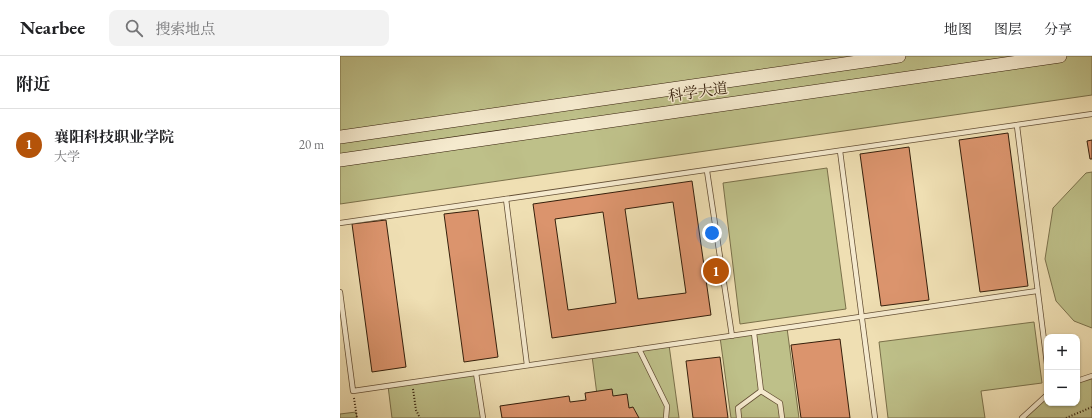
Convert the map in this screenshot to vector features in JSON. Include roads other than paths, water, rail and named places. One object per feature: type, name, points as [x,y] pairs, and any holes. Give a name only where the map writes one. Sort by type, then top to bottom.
[{"type":"main road","name":"科学大道","points":[[340,136],[899,56]]},
{"type":"main road","name":"科学大道","points":[[340,160],[1060,56]]},
{"type":"lane","points":[[340,223],[1092,114]]},
{"type":"lane","points":[[1017,126],[1044,342]]},
{"type":"lane","points":[[840,151],[875,418]]},
{"type":"lane","points":[[707,171],[732,336]]},
{"type":"lane","points":[[506,199],[527,365]]},
{"type":"lane","points":[[340,292],[353,391],[1037,291]]},
{"type":"lane","points":[[754,333],[761,391]]},
{"type":"lane","points":[[639,349],[667,406],[666,418]]},
{"type":"lane","points":[[476,373],[483,418]]},
{"type":"lane","points":[[1080,380],[1092,376]]},
{"type":"lane","points":[[739,418],[738,408],[761,391]]},
{"type":"lane","points":[[761,391],[780,403],[782,418]]},
{"type":"lane","points":[[1022,418],[1044,398]]},
{"type":"place","name":"襄阳科技职业学院","points":[[716,271]]}]
